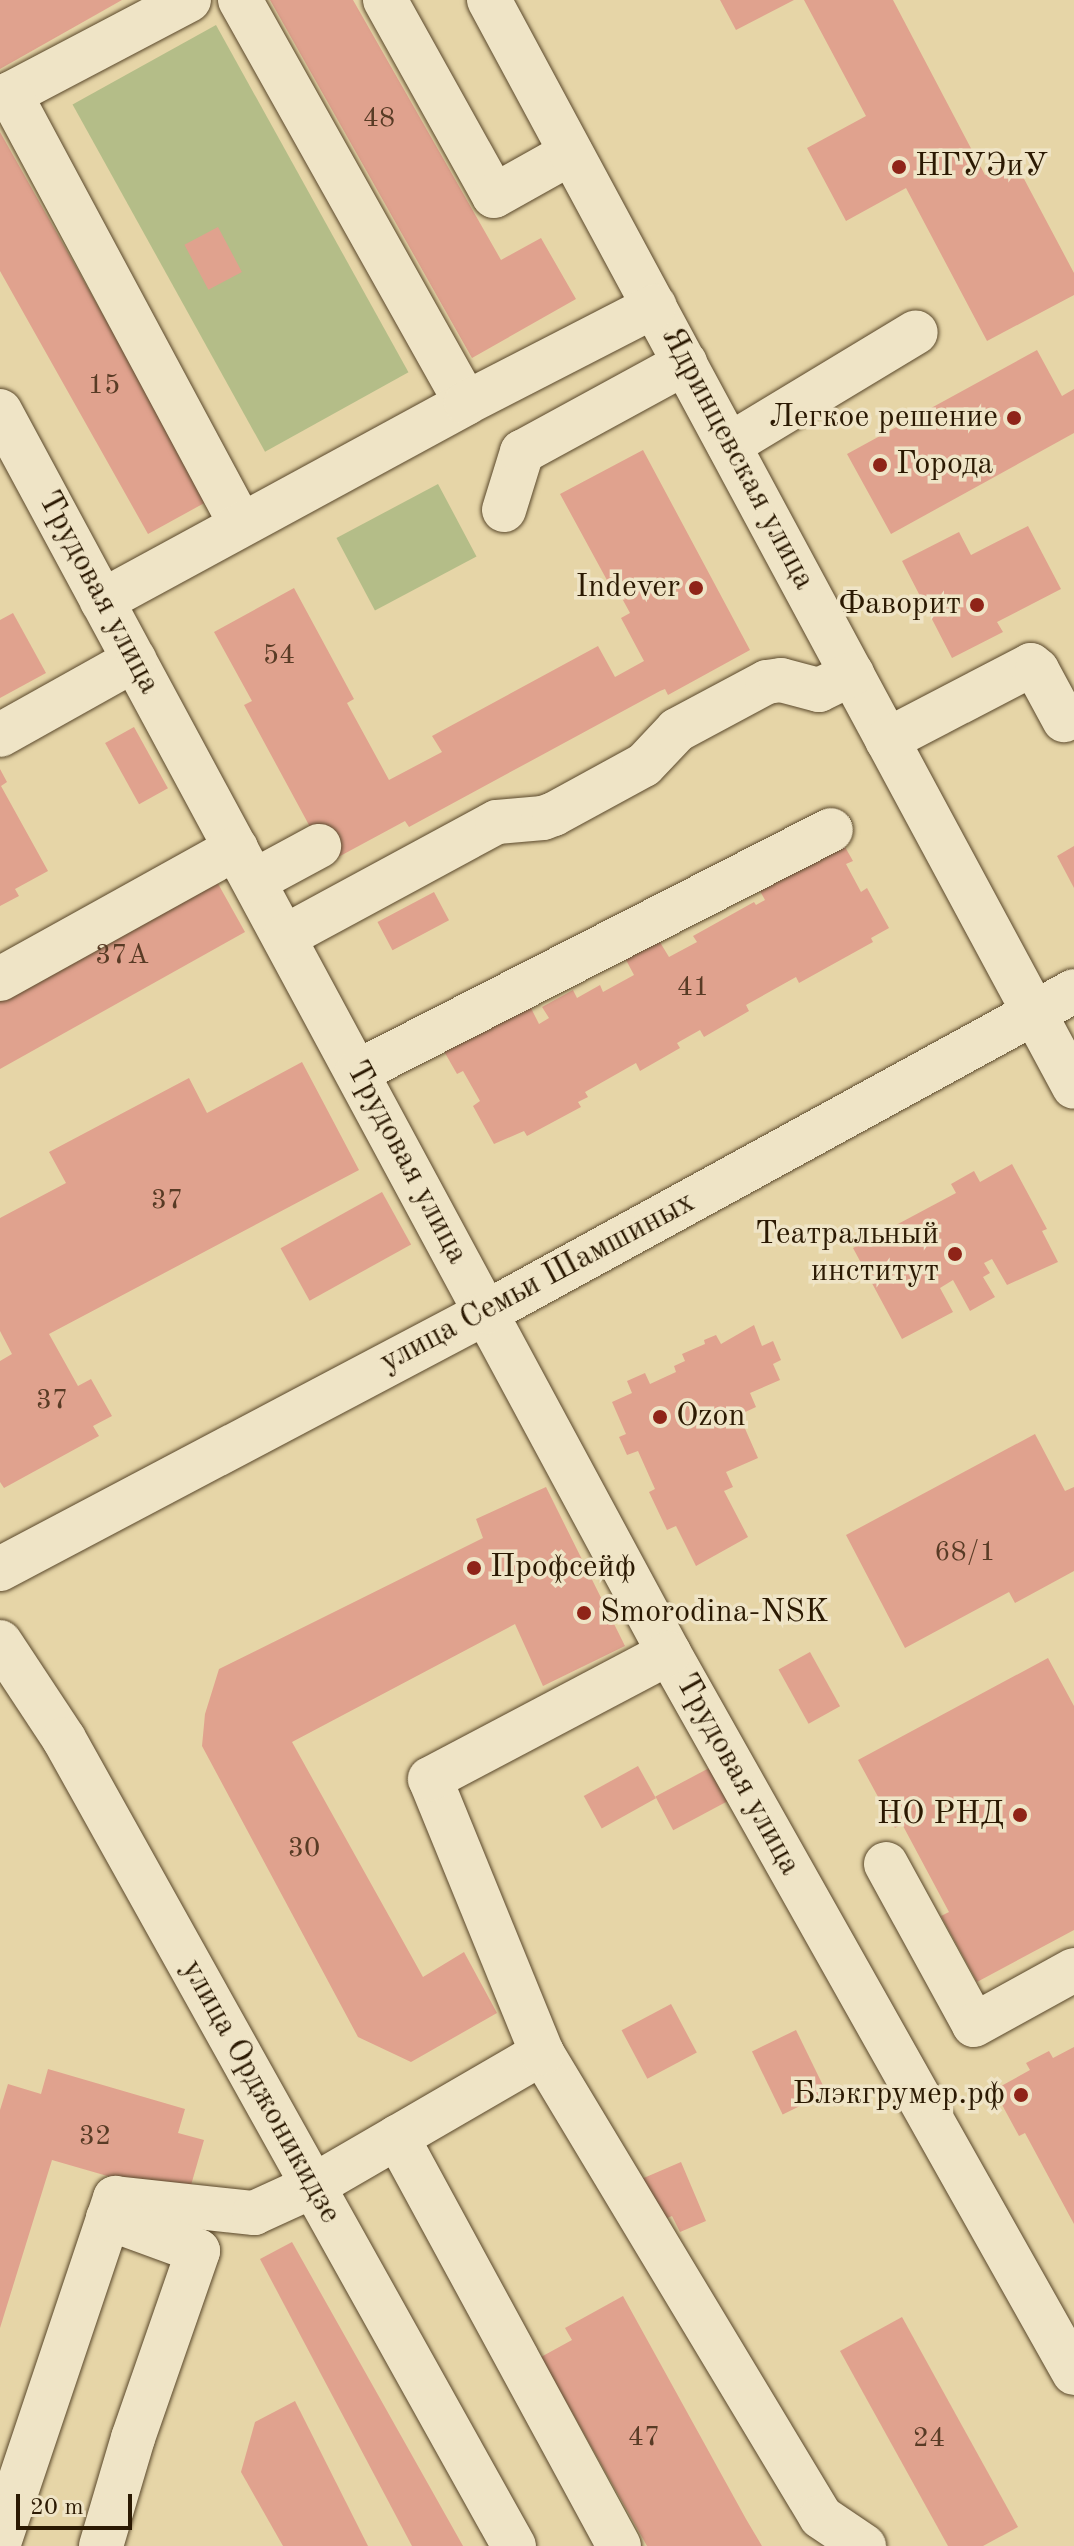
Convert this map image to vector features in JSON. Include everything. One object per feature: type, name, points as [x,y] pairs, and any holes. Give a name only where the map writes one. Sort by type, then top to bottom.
[{"type":"street","points":[[189,0],[10,94],[241,524]]},
{"type":"street","points":[[240,0],[466,403]]},
{"type":"street","points":[[385,0],[494,196],[571,153]]},
{"type":"street","name":"Ядринцевская улица","points":[[489,0],[1074,1087]]},
{"type":"street","points":[[102,601],[466,403],[655,306]]},
{"type":"street","points":[[729,445],[916,332]]},
{"type":"street","points":[[504,510],[522,452],[685,363]]},
{"type":"street","name":"Трудовая улица","points":[[0,411],[669,1653],[1068,2348]]},
{"type":"street","points":[[0,735],[134,660]]},
{"type":"street","points":[[887,740],[1031,665],[1064,720]]},
{"type":"street","points":[[284,937],[497,822],[554,814],[644,765],[677,730],[767,682],[781,680],[819,690],[852,674]]},
{"type":"street","points":[[357,1072],[831,830]]},
{"type":"street","points":[[0,979],[245,864],[319,846]]},
{"type":"street","name":"улица Семьи Шамшиных","points":[[0,1569],[487,1312],[1074,991]]},
{"type":"street","name":"улица Орджоникидзе","points":[[0,1642],[64,1739],[514,2546]]},
{"type":"street","points":[[669,1653],[430,1779],[542,2053],[821,2517],[864,2546]]},
{"type":"street","points":[[886,1864],[974,2025],[1074,1970]]},
{"type":"street","points":[[0,2540],[115,2198],[254,2213],[313,2186],[542,2053]]},
{"type":"street","points":[[397,2137],[619,2546]]},
{"type":"street","points":[[108,2218],[198,2251],[133,2438],[111,2539]]},
{"type":"green space","points":[[216,25],[408,372],[265,452],[73,105]]},
{"type":"green space","points":[[438,484],[476,556],[375,610],[336,538]]},
{"type":"building","points":[[0,0],[122,0],[0,69]]},
{"type":"building","points":[[270,0],[353,0],[501,260],[541,238],[576,299],[472,358]]},
{"type":"building","points":[[720,0],[794,0],[736,30]]},
{"type":"building","name":"НГУЭиУ","points":[[804,0],[893,0],[985,175],[1014,160],[1074,273],[1074,295],[987,341],[906,188],[846,221],[807,148],[866,116]]},
{"type":"building","points":[[0,132],[208,501],[148,534],[0,271]]},
{"type":"building","points":[[218,227],[242,272],[208,290],[184,245]]},
{"type":"building","points":[[1037,350],[1062,396],[1074,389],[1074,433],[891,534],[847,454]]},
{"type":"building","points":[[643,450],[750,650],[668,695],[665,689],[660,691],[409,827],[405,821],[329,862],[244,705],[252,701],[214,632],[294,588],[354,699],[347,703],[389,780],[442,752],[432,736],[598,646],[615,677],[644,661],[621,618],[630,613],[618,591],[614,593],[560,494]]},
{"type":"building","name":"Фаворит","points":[[1028,526],[1061,589],[997,622],[1003,632],[952,658],[902,561],[959,532],[971,555]]},
{"type":"building","points":[[13,613],[46,673],[0,698],[0,620]]},
{"type":"building","points":[[134,727],[168,788],[139,804],[105,743]]},
{"type":"building","points":[[0,769],[7,782],[1,786],[48,871],[15,889],[19,896],[0,906]]},
{"type":"building","points":[[836,831],[853,861],[846,864],[861,892],[867,888],[889,928],[871,938],[873,942],[799,983],[796,977],[746,1005],[749,1011],[704,1037],[700,1030],[677,1043],[680,1048],[640,1071],[636,1063],[585,1092],[588,1097],[578,1102],[581,1107],[527,1136],[524,1131],[494,1144],[473,1106],[480,1101],[463,1071],[457,1074],[441,1046],[529,1004],[539,1024],[549,1018],[542,1007],[573,990],[577,998],[600,985],[603,992],[634,975],[625,958],[658,939],[669,957],[697,942],[693,936],[754,902],[756,905],[765,900],[755,882]]},
{"type":"building","points":[[1074,846],[1074,888],[1057,856]]},
{"type":"building","points":[[207,864],[245,932],[0,1069],[0,980]]},
{"type":"building","points":[[434,892],[449,920],[393,950],[377,922]]},
{"type":"building","points":[[302,1062],[359,1170],[49,1334],[78,1386],[91,1379],[112,1416],[93,1426],[99,1436],[4,1488],[0,1482],[0,1361],[12,1354],[0,1331],[0,1218],[66,1183],[49,1152],[189,1078],[207,1113]]},
{"type":"building","name":"Театральный институт","points":[[1012,1164],[1047,1229],[1042,1231],[1058,1262],[1007,1285],[992,1259],[984,1263],[990,1273],[983,1277],[995,1297],[970,1311],[953,1280],[940,1288],[953,1312],[902,1339],[853,1248],[956,1193],[951,1184],[974,1171],[980,1182]]},
{"type":"building","points":[[382,1192],[411,1244],[310,1301],[281,1248]]},
{"type":"building","points":[[754,1325],[762,1346],[773,1341],[781,1360],[773,1364],[780,1380],[750,1393],[756,1407],[739,1415],[758,1458],[726,1472],[733,1487],[724,1491],[748,1537],[696,1566],[676,1526],[667,1530],[649,1492],[655,1489],[638,1451],[627,1455],[619,1437],[626,1434],[612,1402],[632,1393],[627,1381],[645,1373],[650,1384],[676,1372],[674,1366],[685,1361],[682,1354],[705,1344],[704,1340],[716,1335],[721,1344]]},
{"type":"building","points":[[1035,1434],[1065,1491],[1074,1487],[1074,1571],[1015,1603],[1009,1592],[905,1648],[846,1535]]},
{"type":"building","points":[[546,1487],[625,1646],[543,1686],[515,1624],[292,1742],[423,1977],[464,1952],[497,2013],[411,2062],[358,2037],[202,1746],[205,1714],[219,1669],[483,1538],[476,1519]]},
{"type":"building","points":[[810,1652],[840,1706],[809,1724],[779,1669]]},
{"type":"building","points":[[1048,1658],[1074,1706],[1074,1930],[977,1982],[941,1916],[949,1912],[902,1824],[895,1828],[858,1760]]},
{"type":"building","points":[[638,1766],[656,1798],[602,1828],[584,1796]]},
{"type":"building","points":[[711,1767],[729,1801],[673,1830],[655,1797]]},
{"type":"building","points":[[671,2004],[697,2053],[647,2079],[622,2030]]},
{"type":"building","points":[[796,2030],[827,2093],[783,2114],[752,2051]]},
{"type":"building","points":[[1074,2047],[1074,2224],[1025,2133],[1019,2136],[994,2090],[1030,2070],[1026,2063],[1049,2051],[1053,2058]]},
{"type":"building","points":[[48,2069],[185,2109],[178,2133],[204,2140],[187,2199],[52,2160],[0,2328],[0,2110],[8,2084],[41,2094]]},
{"type":"building","points":[[681,2162],[706,2221],[680,2232],[672,2216],[650,2226],[632,2183]]},
{"type":"building","points":[[292,2242],[463,2546],[412,2546],[260,2259]]},
{"type":"building","points":[[623,2296],[762,2546],[647,2546],[541,2357],[572,2340],[565,2328]]},
{"type":"building","points":[[902,2317],[1018,2527],[983,2546],[948,2546],[840,2351]]},
{"type":"building","points":[[295,2401],[368,2546],[283,2546],[241,2472],[255,2422]]},
{"type":"place","name":"НГУЭиУ","points":[[899,167]]},
{"type":"place","name":"Легкое решение","points":[[1014,418]]},
{"type":"place","name":"Города","points":[[880,465]]},
{"type":"place","name":"Indever","points":[[696,588]]},
{"type":"place","name":"Фаворит","points":[[977,605]]},
{"type":"place","name":"Театральный институт","points":[[955,1254]]},
{"type":"place","name":"Ozon","points":[[660,1417]]},
{"type":"place","name":"Профсейф","points":[[474,1568]]},
{"type":"place","name":"Smorodina-NSK","points":[[584,1613]]},
{"type":"place","name":"НО РНД","points":[[1020,1815]]},
{"type":"place","name":"Блэкгрумер.рф","points":[[1021,2095]]}]
